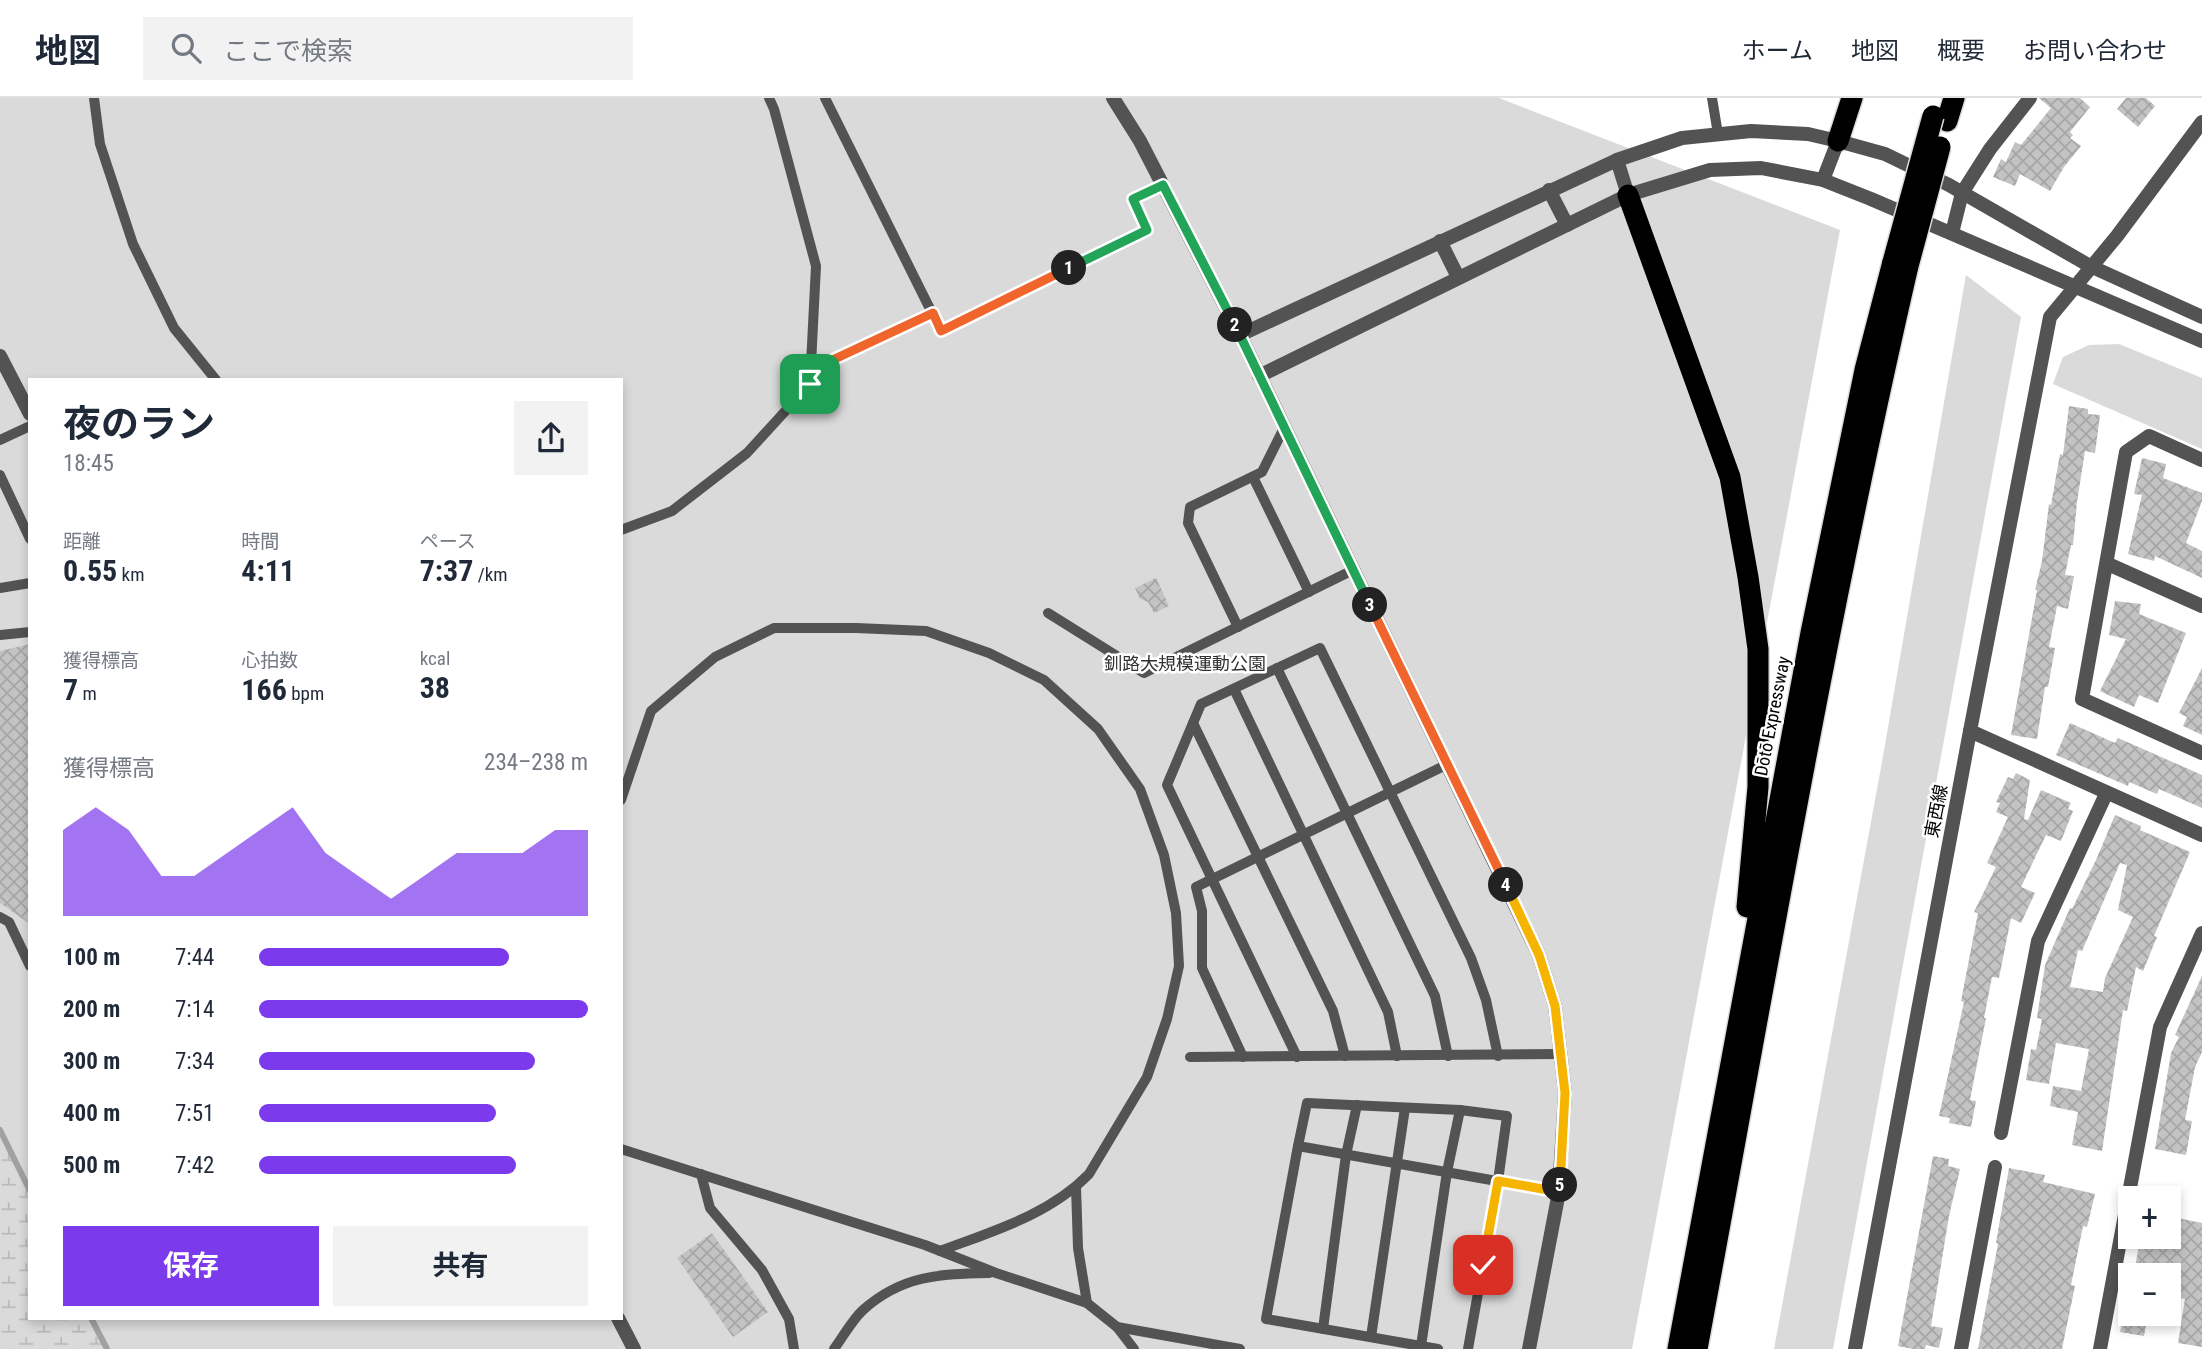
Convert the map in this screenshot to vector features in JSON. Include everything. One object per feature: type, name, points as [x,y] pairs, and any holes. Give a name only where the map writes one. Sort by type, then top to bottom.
[{"type":"highway","points":[[1838,141],[1852,98]]},
{"type":"highway","name":"Dōtō Expressway","points":[[1678,1349],[1838,493],[1865,370],[1900,264],[1940,112],[1954,98]]},
{"type":"highway","points":[[1628,195],[1730,477],[1758,649],[1758,787],[1736,1031]]},
{"type":"highway","name":"Dōtō Expressway","points":[[1697,1349],[1900,264]]},
{"type":"street","points":[[1113,98],[1140,141],[1240,335],[1539,955],[1555,1006],[1565,1093],[1559,1192],[1529,1349]]},
{"type":"street","points":[[1952,233],[1962,193],[1990,149],[2030,98]]},
{"type":"street","name":"東西線","points":[[1855,1349],[2050,317],[2117,236],[2200,127]]},
{"type":"street","points":[[1240,335],[1617,160],[1682,138],[1751,131],[1808,134],[1885,154],[1962,193],[2090,266],[2202,317]]},
{"type":"street","points":[[1823,180],[1838,141]]},
{"type":"street","points":[[1617,160],[1628,195]]},
{"type":"street","points":[[1259,376],[1628,195],[1710,170],[1761,168],[1823,180],[2202,341]]},
{"type":"street","points":[[1549,190],[1567,225]]},
{"type":"street","points":[[1440,241],[1458,277]]},
{"type":"street","points":[[0,356],[28,410]]},
{"type":"street","points":[[2202,460],[2149,436],[2126,452],[2082,699],[2202,753]]},
{"type":"street","points":[[2108,564],[2202,606]]},
{"type":"street","points":[[1970,731],[2202,835]]},
{"type":"street","points":[[2001,1133],[2038,941],[2106,794]]},
{"type":"street","points":[[2100,1349],[2160,1027],[2202,933]]},
{"type":"street","points":[[1961,1349],[1995,1167]]},
{"type":"street","points":[[619,1320],[634,1349]]},
{"type":"lane","points":[[94,98],[100,144],[134,244],[174,328],[214,378]]},
{"type":"lane","points":[[623,529],[672,511],[747,453],[810,384],[816,266],[769,98]]},
{"type":"lane","points":[[825,98],[941,331],[1147,230],[1133,199],[1163,185]]},
{"type":"lane","points":[[1712,98],[1718,134]]},
{"type":"lane","points":[[811,370],[933,313]]},
{"type":"lane","points":[[0,440],[28,427]]},
{"type":"lane","points":[[1238,627],[1188,523],[1190,508],[1262,472],[1284,428]]},
{"type":"lane","points":[[0,475],[28,535]]},
{"type":"lane","points":[[1253,477],[1309,592]]},
{"type":"lane","points":[[1048,613],[1144,673],[1353,570]]},
{"type":"lane","points":[[0,588],[28,583]]},
{"type":"lane","points":[[623,794],[651,712],[715,657],[774,628],[926,631],[989,653],[1044,680],[1098,729],[1140,789],[1164,855],[1177,926],[1179,966],[1167,1019],[1147,1077],[1089,1174],[1076,1187],[1035,1215],[940,1251]]},
{"type":"lane","points":[[0,635],[28,632]]},
{"type":"lane","points":[[1297,1057],[1167,785],[1201,704],[1320,648],[1471,958],[1486,1000],[1498,1056]]},
{"type":"lane","points":[[1277,668],[1435,996],[1448,1056]]},
{"type":"lane","points":[[1234,688],[1388,1012],[1397,1056]]},
{"type":"lane","points":[[1193,723],[1260,856],[1333,1011],[1345,1056]]},
{"type":"lane","points":[[1243,1057],[1202,968],[1202,911],[1196,887],[1448,764]]},
{"type":"lane","points":[[0,916],[9,922],[28,962]]},
{"type":"lane","points":[[1190,1057],[1561,1054]]},
{"type":"lane","points":[[1438,1349],[1266,1319],[1307,1102],[1460,1110],[1507,1116],[1468,1349]]},
{"type":"lane","points":[[1323,1329],[1346,1155],[1357,1105]]},
{"type":"lane","points":[[1371,1337],[1405,1108]]},
{"type":"lane","points":[[1421,1346],[1447,1172],[1460,1110]]},
{"type":"lane","points":[[1298,1146],[1559,1192]]},
{"type":"lane","points":[[623,1150],[940,1251],[1087,1303],[1117,1327],[1133,1349]]},
{"type":"lane","points":[[701,1174],[710,1208],[762,1270],[789,1319],[794,1349]]},
{"type":"lane","points":[[1076,1187],[1078,1248],[1087,1303]]},
{"type":"lane","points":[[834,1349],[862,1311],[902,1283],[946,1274],[996,1273]]},
{"type":"lane","points":[[1117,1327],[1240,1349]]},
{"type":"green space","name":"釧路大規模運動公園","points":[[0,98],[1499,98],[1840,230],[1632,1349],[0,1349]]},
{"type":"green space","points":[[1966,275],[2021,317],[1833,1349],[1774,1349],[1882,762]]},
{"type":"green space","points":[[2119,344],[2202,378],[2202,449],[2053,384],[2063,357],[2089,345]]},
{"type":"green space","points":[[0,1130],[28,1187],[28,1320],[92,1320],[107,1349],[0,1349]]},
{"type":"building","points":[[2039,98],[2080,98],[2090,107],[2070,132],[2073,135],[2070,138],[2081,146],[2050,191],[2020,174],[2015,186],[1993,177],[2001,159],[2006,162],[2015,142],[2021,145],[2051,108]]},
{"type":"building","points":[[2126,98],[2146,98],[2155,106],[2138,127],[2117,109]]},
{"type":"building","points":[[2069,406],[2088,409],[2088,414],[2100,415],[2095,453],[2085,451],[2073,545],[2065,575],[2074,576],[2068,609],[2057,606],[2049,647],[2055,648],[2048,687],[2045,687],[2037,739],[2011,735],[2042,561],[2049,504],[2051,505],[2060,454],[2063,455]]},
{"type":"building","points":[[2142,458],[2166,464],[2163,478],[2202,493],[2202,501],[2186,543],[2202,551],[2202,578],[2155,556],[2154,561],[2128,554],[2142,495],[2134,494]]},
{"type":"building","points":[[1156,578],[1169,606],[1154,613],[1148,602],[1140,599],[1135,588]]},
{"type":"building","points":[[2115,601],[2141,604],[2139,614],[2186,633],[2158,703],[2139,695],[2134,707],[2100,691],[2126,639],[2109,635]]},
{"type":"building","points":[[28,644],[28,923],[0,903],[0,651]]},
{"type":"building","points":[[2202,668],[2202,735],[2183,726],[2187,717],[2179,713]]},
{"type":"building","points":[[2070,723],[2115,743],[2118,738],[2202,775],[2202,808],[2159,789],[2157,794],[2129,782],[2128,786],[2056,755]]},
{"type":"building","points":[[2016,773],[2030,780],[2024,819],[2028,820],[2041,790],[2071,803],[2068,809],[2073,811],[2061,841],[2046,835],[2021,887],[2035,893],[2021,923],[2011,918],[1999,978],[1992,977],[1970,1100],[1976,1101],[1971,1127],[1949,1123],[1950,1118],[1939,1116],[1964,1002],[1961,1001],[1978,913],[1974,912],[1996,867],[1987,863],[2008,817],[1996,812],[2000,803],[1996,802],[2008,777],[2013,779]]},
{"type":"building","points":[[2115,815],[2141,826],[2140,830],[2190,852],[2154,936],[2157,937],[2143,971],[2136,967],[2127,1011],[2123,1010],[2102,1151],[2072,1145],[2078,1112],[2050,1106],[2053,1086],[2081,1091],[2089,1049],[2056,1043],[2049,1084],[2026,1080],[2031,1049],[2036,1050],[2042,1019],[2037,1018],[2045,965],[2070,908],[2072,909]],"holes":[[[2120,863],[2127,865],[2118,910],[2133,917],[2105,978],[2103,992],[2070,987],[2078,950],[2082,951]]]},
{"type":"building","points":[[2202,976],[2202,1052],[2195,1067],[2185,1120],[2192,1121],[2186,1155],[2155,1149],[2171,1053],[2179,1037],[2175,1035]]},
{"type":"building","points":[[1933,1156],[1949,1159],[1948,1166],[1960,1169],[1949,1216],[1931,1326],[1943,1328],[1939,1348],[1926,1345],[1925,1349],[1913,1349],[1898,1346]]},
{"type":"building","points":[[2009,1168],[2045,1175],[2043,1182],[2095,1194],[2087,1227],[2083,1226],[2071,1285],[2075,1286],[2062,1349],[1978,1349]]},
{"type":"building","points":[[2181,1219],[2202,1223],[2202,1347],[2178,1343],[2185,1299],[2181,1298],[2181,1263],[2136,1263],[2139,1249],[2181,1249]]},
{"type":"building","points":[[712,1233],[768,1312],[733,1337],[677,1258]]},
{"type":"building","points":[[2121,1326],[2146,1326],[2144,1336],[2120,1332]]},
{"type":"waterway","points":[[0,1130],[28,1187]]},
{"type":"waterway","points":[[92,1320],[107,1349]]},
{"type":"route","points":[[810,384],[811,370],[933,313],[941,331],[1147,230],[1133,199],[1163,185],[1240,335],[1502,876],[1539,955],[1555,1006],[1565,1093],[1559,1192],[1498,1181],[1483,1265]]}]
